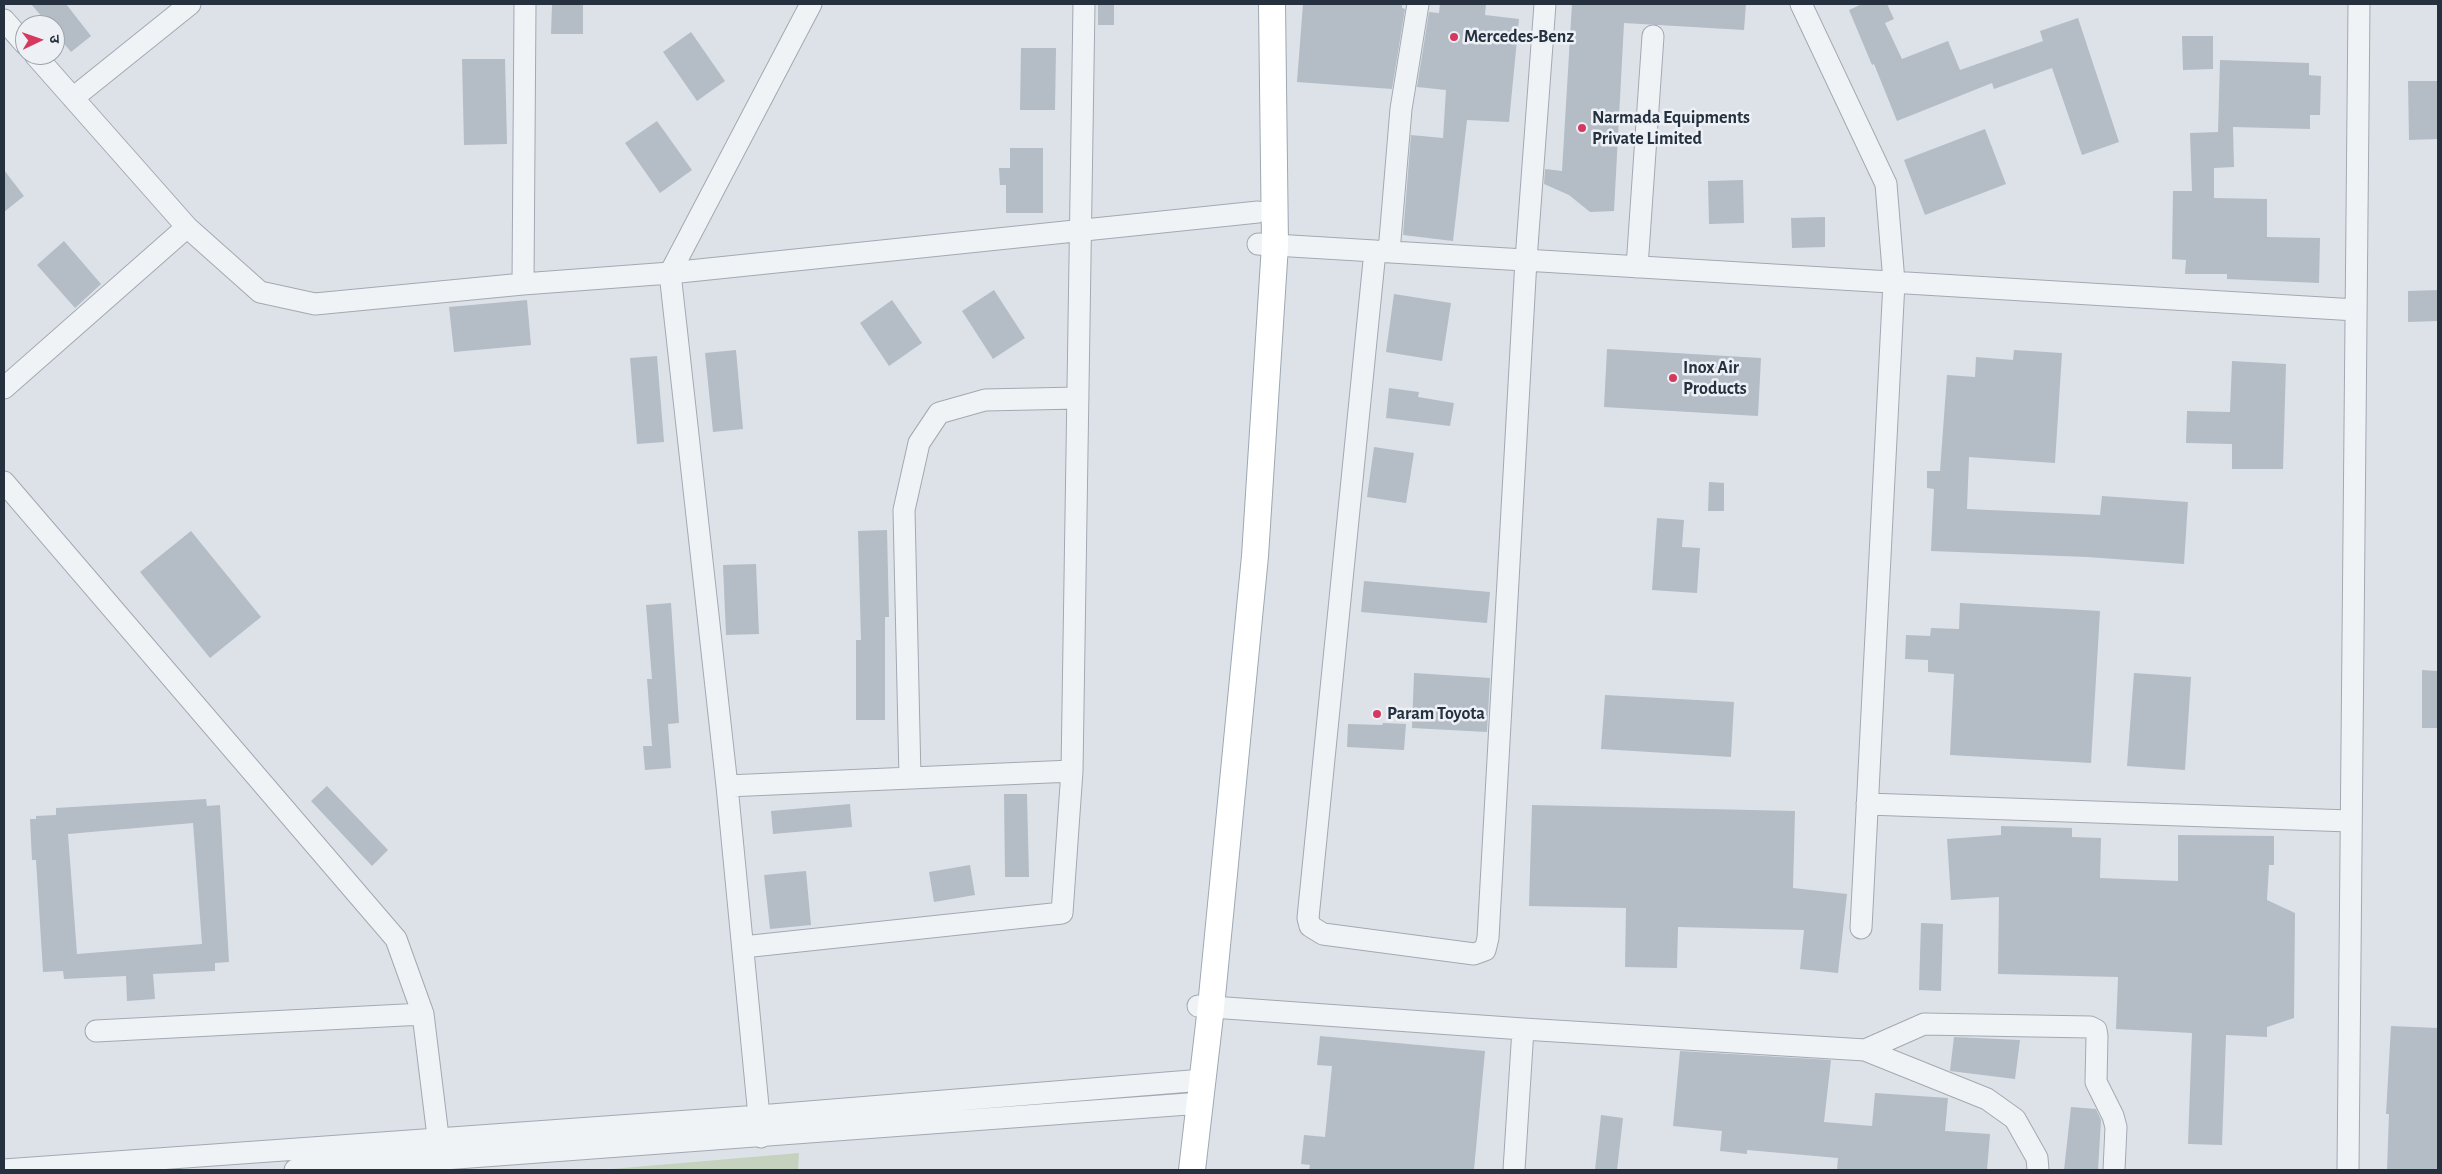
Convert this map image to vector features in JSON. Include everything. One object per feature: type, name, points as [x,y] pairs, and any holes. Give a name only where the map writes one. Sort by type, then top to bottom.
[{"type":"main road","points":[[1256,4],[1258,212],[1267,244]]},
{"type":"main road","points":[[1192,1170],[1195,1093],[1243,556],[1267,244],[1272,4]]},
{"type":"main road","points":[[1179,1170],[1195,1093]]},
{"type":"street","points":[[73,98],[189,4]]},
{"type":"street","points":[[523,284],[525,4]]},
{"type":"street","points":[[760,1126],[727,786],[670,273],[811,4]]},
{"type":"street","points":[[743,947],[1062,913],[1072,771],[1084,4]]},
{"type":"street","points":[[1418,4],[1382,251],[1308,918],[1310,926],[1323,934],[1474,954],[1485,950],[1488,938],[1526,260],[1545,4]]},
{"type":"street","points":[[1801,4],[1886,184],[1894,282],[1861,928]]},
{"type":"street","points":[[2348,1170],[2359,4]]},
{"type":"street","points":[[4,20],[15,33]]},
{"type":"street","points":[[1637,267],[1653,36]]},
{"type":"street","points":[[44,65],[187,228],[260,292],[315,304],[523,284],[670,273],[1258,212]]},
{"type":"street","points":[[4,388],[187,228]]},
{"type":"street","points":[[1267,244],[2356,310]]},
{"type":"street","points":[[910,778],[904,510],[919,443],[939,413],[985,400],[1078,398]]},
{"type":"street","points":[[4,482],[396,939],[423,1014],[441,1160]]},
{"type":"street","points":[[727,786],[1072,771]]},
{"type":"street","points":[[1867,804],[2350,821]]},
{"type":"street","points":[[1204,1006],[1523,1029],[1865,1050],[1987,1099],[2015,1119],[2037,1158],[2038,1170]]},
{"type":"street","points":[[96,1031],[423,1014]]},
{"type":"street","points":[[1865,1050],[1924,1024],[2090,1027],[2096,1030],[2097,1036],[2096,1082],[2113,1116],[2116,1127],[2114,1170]]},
{"type":"street","points":[[1514,1170],[1523,1029]]},
{"type":"street","points":[[295,1170],[441,1160],[760,1126],[1195,1093]]},
{"type":"street","points":[[4,1170],[439,1139],[760,1126]]},
{"type":"green space","points":[[799,1153],[798,1170],[600,1170]]},
{"type":"building","points":[[31,4],[66,4],[91,36],[71,52],[65,45],[65,15],[40,15]]},
{"type":"building","points":[[552,4],[583,4],[583,34],[551,34]]},
{"type":"building","points":[[1098,4],[1114,4],[1114,25],[1098,25]]},
{"type":"building","points":[[1303,4],[1402,4],[1402,8],[1405,9],[1392,89],[1297,82]]},
{"type":"building","points":[[1440,4],[1486,4],[1485,15],[1519,19],[1509,122],[1467,120],[1453,241],[1403,235],[1411,135],[1443,138],[1446,90],[1417,87],[1429,12],[1439,13]]},
{"type":"building","points":[[1572,4],[1746,4],[1744,30],[1624,23],[1614,211],[1590,212],[1569,195],[1544,184],[1545,169],[1562,171]]},
{"type":"building","points":[[1862,4],[1887,4],[1894,19],[1885,23],[1902,59],[1948,41],[1960,70],[2043,41],[2040,31],[2078,18],[2119,142],[2082,155],[2052,68],[1994,89],[1992,83],[1897,121],[1874,64],[1872,65],[1849,10]]},
{"type":"building","points":[[691,32],[725,81],[697,101],[663,52]]},
{"type":"building","points":[[2182,36],[2213,36],[2213,69],[2183,70]]},
{"type":"building","points":[[1021,48],[1056,48],[1055,110],[1020,110]]},
{"type":"building","points":[[462,59],[505,59],[507,144],[464,145]]},
{"type":"building","points":[[2220,60],[2309,63],[2309,75],[2321,76],[2320,115],[2310,115],[2310,129],[2233,127],[2234,167],[2214,168],[2214,198],[2267,199],[2267,237],[2320,238],[2319,283],[2227,279],[2227,274],[2185,274],[2186,260],[2172,259],[2173,191],[2192,191],[2190,133],[2218,132]]},
{"type":"building","points":[[2408,81],[2438,81],[2438,139],[2409,140]]},
{"type":"building","points":[[657,121],[692,170],[660,193],[625,143]]},
{"type":"building","points":[[1985,129],[2006,184],[1925,215],[1904,160]]},
{"type":"building","points":[[1010,148],[1043,148],[1043,213],[1006,213],[1006,185],[1000,185],[999,168],[1010,168]]},
{"type":"building","points":[[4,170],[24,196],[4,212]]},
{"type":"building","points":[[1743,180],[1744,223],[1709,224],[1708,181]]},
{"type":"building","points":[[1825,217],[1825,247],[1792,248],[1791,218]]},
{"type":"building","points":[[64,241],[101,284],[75,308],[37,265]]},
{"type":"building","points":[[994,290],[1025,338],[993,359],[962,311]]},
{"type":"building","points":[[2438,290],[2438,321],[2408,322],[2408,291]]},
{"type":"building","points":[[1394,294],[1451,303],[1442,361],[1386,352]]},
{"type":"building","points":[[527,300],[531,345],[454,352],[449,307]]},
{"type":"building","points":[[892,300],[922,343],[889,366],[860,323]]},
{"type":"building","points":[[1607,349],[1761,358],[1758,416],[1604,407]]},
{"type":"building","points":[[736,350],[743,429],[713,432],[705,353]]},
{"type":"building","points":[[2014,350],[2062,353],[2055,463],[1969,457],[1967,509],[2100,515],[2102,496],[2188,502],[2184,564],[2087,557],[1931,551],[1934,489],[1927,488],[1927,471],[1940,471],[1947,375],[1975,377],[1976,357],[2013,360]]},
{"type":"building","points":[[657,356],[664,442],[637,444],[630,358]]},
{"type":"building","points":[[2232,361],[2286,364],[2283,469],[2232,469],[2232,444],[2186,443],[2187,411],[2230,412]]},
{"type":"building","points":[[1389,388],[1419,392],[1418,397],[1454,403],[1450,426],[1386,418]]},
{"type":"building","points":[[1374,447],[1414,453],[1406,503],[1367,497]]},
{"type":"building","points":[[1709,482],[1724,483],[1724,511],[1708,511]]},
{"type":"building","points":[[1657,518],[1684,520],[1682,547],[1700,548],[1697,593],[1652,590]]},
{"type":"building","points":[[887,530],[889,617],[885,617],[885,720],[856,720],[856,640],[861,640],[858,531]]},
{"type":"building","points":[[191,531],[261,617],[210,658],[140,572]]},
{"type":"building","points":[[756,564],[759,634],[726,635],[723,565]]},
{"type":"building","points":[[1364,581],[1490,592],[1487,623],[1361,612]]},
{"type":"building","points":[[671,603],[679,723],[668,724],[671,768],[645,770],[643,746],[652,746],[647,679],[652,679],[646,605]]},
{"type":"building","points":[[1960,603],[2100,611],[2091,763],[1950,755],[1954,674],[1928,672],[1928,660],[1905,659],[1906,635],[1930,636],[1931,628],[1959,629]]},
{"type":"building","points":[[2422,670],[2438,671],[2438,728],[2422,728]]},
{"type":"building","points":[[1414,673],[1490,678],[1487,732],[1412,728]]},
{"type":"building","points":[[2134,673],[2191,677],[2185,770],[2127,766]]},
{"type":"building","points":[[1605,695],[1734,702],[1731,757],[1601,749]]},
{"type":"building","points":[[1383,723],[1406,724],[1404,750],[1347,747],[1348,724],[1382,725]]},
{"type":"building","points":[[327,786],[388,850],[372,866],[311,801]]},
{"type":"building","points":[[1004,794],[1027,794],[1029,877],[1005,877]]},
{"type":"building","points":[[206,799],[207,806],[220,805],[229,962],[215,963],[215,971],[153,974],[155,999],[127,1001],[126,976],[64,979],[63,971],[43,972],[36,860],[32,860],[30,819],[36,819],[36,816],[56,815],[56,808]],"holes":[[[193,823],[202,944],[77,954],[68,834]]]},
{"type":"building","points":[[850,804],[852,827],[773,834],[771,811]]},
{"type":"building","points":[[1532,805],[1795,811],[1793,888],[1847,894],[1838,973],[1800,969],[1804,930],[1678,927],[1677,968],[1625,967],[1626,908],[1529,906]]},
{"type":"building","points":[[2001,826],[2072,828],[2072,837],[2101,838],[2100,878],[2178,881],[2178,835],[2274,836],[2274,865],[2269,865],[2267,900],[2295,913],[2294,1018],[2267,1027],[2267,1037],[2226,1035],[2222,1145],[2188,1144],[2192,1033],[2116,1029],[2118,977],[1998,974],[1999,897],[1951,900],[1947,839],[2001,835]]},
{"type":"building","points":[[970,865],[975,895],[934,902],[929,872]]},
{"type":"building","points":[[806,871],[811,925],[770,929],[764,875]]},
{"type":"building","points":[[1921,923],[1943,924],[1941,991],[1919,990]]},
{"type":"building","points":[[2391,1026],[2438,1028],[2438,1170],[2387,1170],[2389,1114],[2386,1114]]},
{"type":"building","points":[[1320,1036],[1485,1051],[1474,1170],[1309,1170],[1310,1165],[1301,1164],[1304,1135],[1325,1137],[1332,1066],[1317,1065]]},
{"type":"building","points":[[1954,1037],[2020,1040],[2015,1079],[1950,1071]]},
{"type":"building","points":[[1680,1051],[1831,1060],[1824,1122],[1872,1126],[1875,1093],[1948,1098],[1945,1131],[1990,1134],[1987,1170],[1837,1170],[1838,1158],[1747,1150],[1747,1154],[1720,1151],[1722,1131],[1673,1126]]},
{"type":"building","points":[[2071,1107],[2096,1109],[2101,1120],[2098,1170],[2064,1170]]},
{"type":"building","points":[[1601,1115],[1623,1118],[1617,1170],[1595,1170]]},
{"type":"place","name":"Mercedes-Benz","points":[[1454,37]]},
{"type":"place","name":"Narmada Equipments Private Limited","points":[[1582,128]]},
{"type":"place","name":"Inox Air Products","points":[[1673,378]]},
{"type":"place","name":"Param Toyota","points":[[1377,714]]}]
